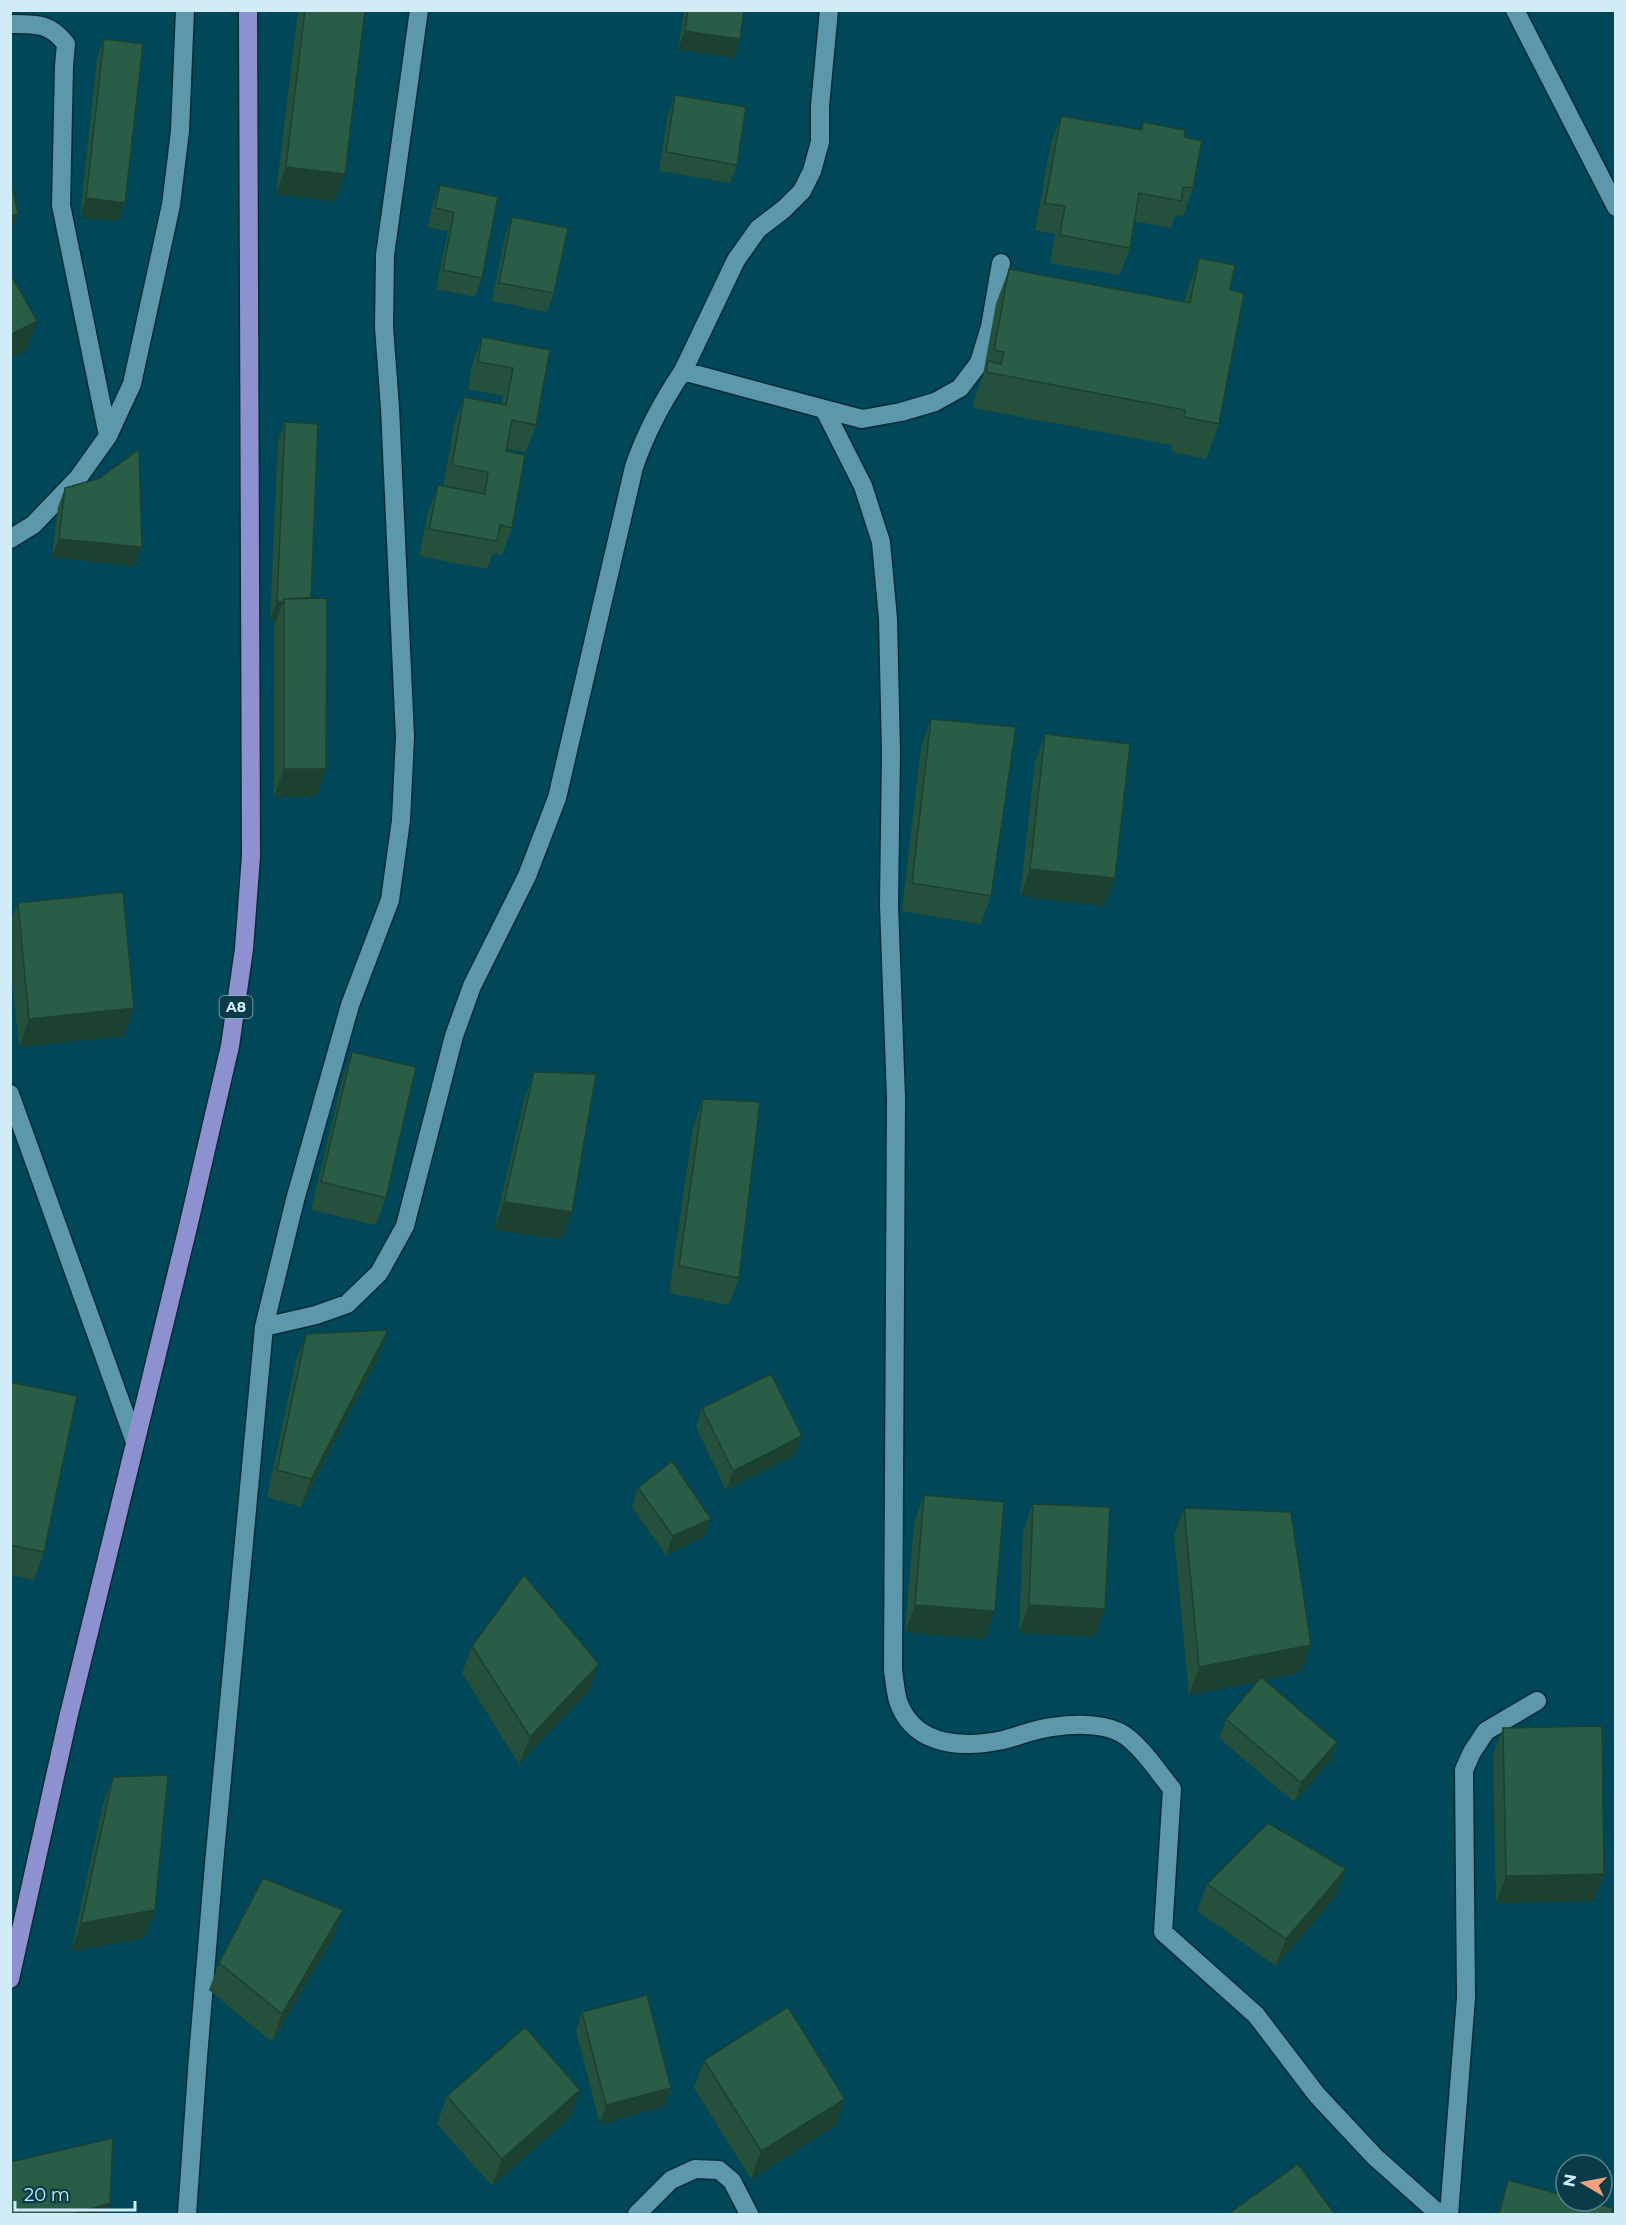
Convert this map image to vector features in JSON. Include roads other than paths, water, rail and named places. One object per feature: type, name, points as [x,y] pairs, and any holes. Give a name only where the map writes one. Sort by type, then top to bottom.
[{"type":"highway","name":"A8","points":[[10,1979],[68,1718],[231,1046],[244,949],[251,856],[248,10]]},
{"type":"street","points":[[10,538],[33,525],[78,478],[108,436],[132,384],[171,205],[180,131],[185,10]]},
{"type":"street","points":[[188,2214],[211,1898],[264,1327],[295,1200],[350,1005],[390,900],[401,820],[405,737],[393,467],[384,327],[385,255],[419,10]]},
{"type":"street","points":[[264,1327],[316,1315],[347,1304],[379,1273],[405,1226],[458,1026],[472,986],[527,876],[557,798],[634,467],[651,423],[664,398],[683,371],[736,260],[758,229],[784,210],[802,191],[812,171],[820,142],[820,106],[829,10]]},
{"type":"street","points":[[1515,10],[1616,207]]},
{"type":"street","points":[[10,24],[36,25],[56,31],[66,44],[61,205],[108,436]]},
{"type":"street","points":[[683,371],[862,419],[901,412],[935,402],[960,388],[980,363],[990,327],[1001,263]]},
{"type":"street","points":[[824,409],[863,486],[881,542],[888,619],[891,752],[889,905],[896,1098],[893,1670],[899,1705],[914,1729],[936,1741],[969,1743],[1001,1740],[1050,1727],[1084,1724],[1120,1732],[1144,1754],[1172,1789],[1163,1932],[1256,2015],[1317,2095],[1375,2157],[1439,2214]]},
{"type":"street","points":[[10,1094],[135,1442]]},
{"type":"street","points":[[1449,2214],[1466,1998],[1464,1770],[1472,1752],[1486,1731],[1537,1701]]},
{"type":"street","points":[[637,2214],[670,2180],[695,2169],[719,2170],[732,2181],[749,2214]]}]
